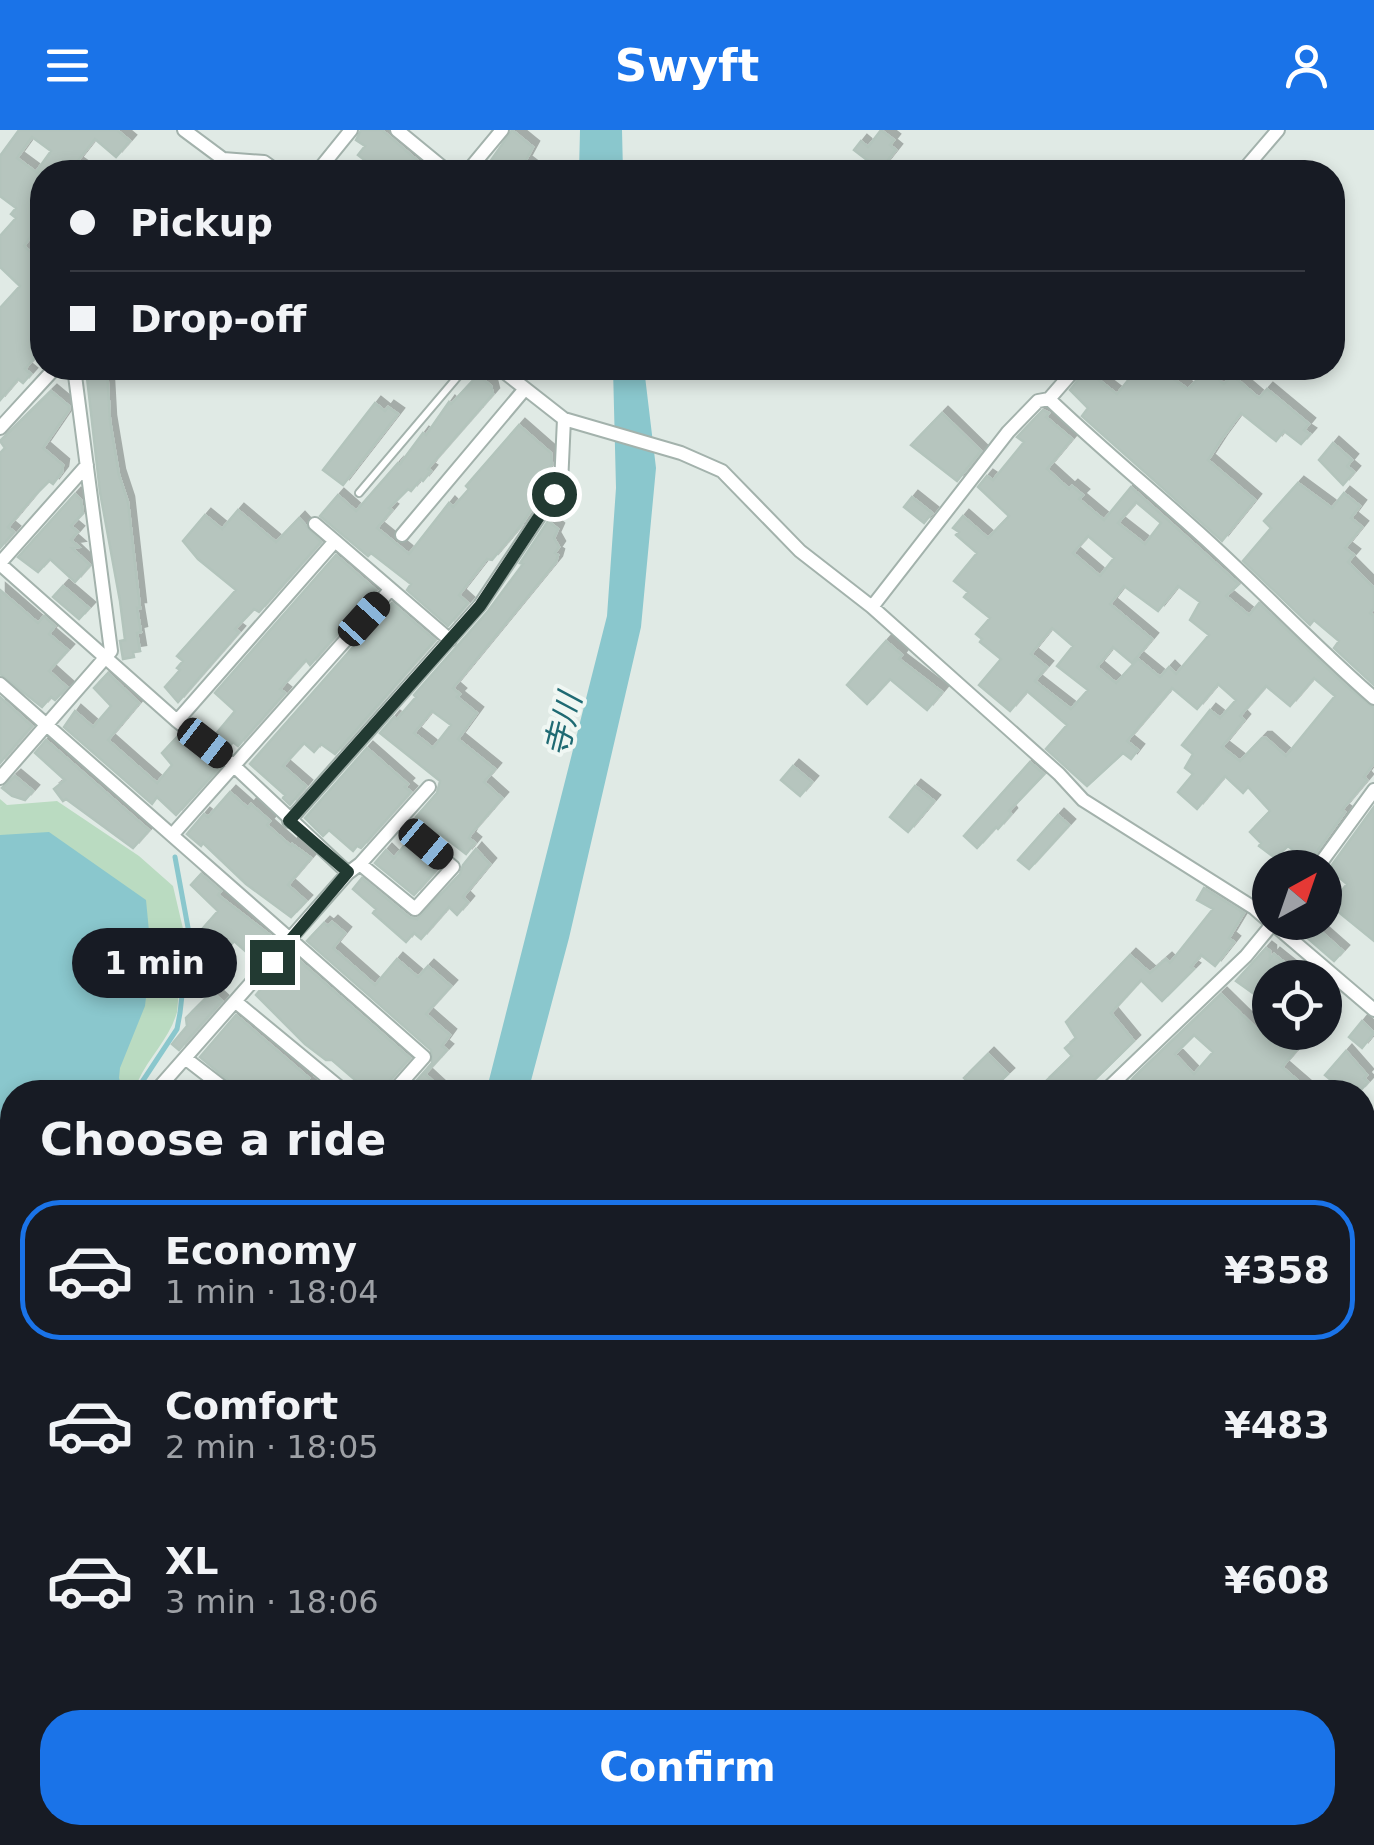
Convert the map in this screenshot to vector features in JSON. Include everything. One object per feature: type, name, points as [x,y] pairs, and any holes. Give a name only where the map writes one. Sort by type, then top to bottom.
[{"type":"street","points":[[184,130],[223,158],[234,160]]},
{"type":"street","points":[[327,160],[351,130]]},
{"type":"street","points":[[397,130],[433,160]]},
{"type":"street","points":[[478,160],[502,130]]},
{"type":"street","points":[[1252,160],[1278,130]]},
{"type":"street","points":[[0,428],[44,380]]},
{"type":"street","points":[[0,778],[111,651],[76,380]]},
{"type":"street","points":[[513,380],[564,419],[681,453],[722,471],[800,551],[872,607],[1083,800],[1252,907]]},
{"type":"street","points":[[872,607],[1008,432],[1038,401],[1049,399],[1066,380]]},
{"type":"street","points":[[402,535],[524,390]]},
{"type":"street","points":[[1049,399],[1112,460],[1198,532],[1310,642],[1374,698]]},
{"type":"street","points":[[289,821],[480,606],[561,484],[564,419]]},
{"type":"street","points":[[87,465],[0,563],[233,765],[289,821],[415,910],[453,867],[399,821]]},
{"type":"street","points":[[315,524],[450,640]]},
{"type":"street","points":[[178,720],[335,541]]},
{"type":"street","points":[[173,834],[390,590]]},
{"type":"street","points":[[0,684],[424,1057],[404,1080]]},
{"type":"street","points":[[166,1080],[429,787]]},
{"type":"street","points":[[1330,850],[1374,790]]},
{"type":"street","points":[[1117,1080],[1259,940]]},
{"type":"street","points":[[1292,940],[1374,1010]]},
{"type":"street","points":[[236,1002],[330,1080]]},
{"type":"street","points":[[186,1058],[213,1080]]},
{"type":"lane","points":[[360,492],[454,380]]},
{"type":"green space","points":[[0,799],[7,805],[57,801],[139,856],[173,886],[184,933],[177,1012],[139,1080],[0,1080]]},
{"type":"water","points":[[580,130],[622,130],[623,160],[579,160]]},
{"type":"water","points":[[613,380],[645,380],[656,468],[641,627],[569,938],[531,1080],[489,1080],[607,616],[616,488]]},
{"type":"water","points":[[49,832],[146,900],[151,952],[145,1006],[120,1068],[120,1080],[0,1080],[0,835]]},
{"type":"building","points":[[19,130],[117,130],[130,141],[116,157],[95,139],[78,160],[45,160],[51,151],[32,137],[17,158],[30,168],[30,238],[24,246],[30,252],[30,363],[25,369],[30,375],[23,383],[18,379],[0,400],[0,308],[20,286],[0,267],[0,236],[16,218],[11,214],[16,208],[0,196],[0,156]]},
{"type":"building","points":[[361,130],[382,130],[417,160],[364,160],[358,155],[365,146],[356,140]]},
{"type":"building","points":[[512,130],[533,147],[526,160],[491,160]]},
{"type":"building","points":[[881,130],[894,140],[890,145],[896,150],[888,160],[867,160],[854,150],[861,141],[868,147]]},
{"type":"building","points":[[87,380],[108,380],[110,421],[128,502],[141,632],[137,633],[140,651],[123,659],[120,601],[100,492]]},
{"type":"building","points":[[473,380],[484,380],[491,386],[493,394],[431,465],[423,481],[411,491],[408,489],[389,508],[392,510],[377,528],[409,554],[449,503],[453,507],[469,489],[466,486],[519,425],[551,453],[552,464],[539,480],[545,484],[529,502],[534,506],[459,595],[468,603],[448,626],[407,590],[411,584],[371,553],[368,556],[320,516],[338,495],[356,511]]},
{"type":"building","points":[[1078,380],[1099,380],[1117,394],[1128,380],[1175,380],[1188,389],[1197,380],[1219,380],[1224,384],[1238,380],[1259,398],[1267,389],[1309,424],[1304,430],[1310,434],[1301,444],[1284,431],[1276,441],[1241,413],[1208,460],[1255,500],[1222,541],[1082,416],[1088,408],[1070,390]]},
{"type":"building","points":[[51,391],[69,406],[43,448],[63,465],[62,472],[53,484],[49,481],[34,496],[8,527],[14,532],[0,548],[0,453],[5,448],[0,441]]},
{"type":"building","points":[[375,403],[398,414],[343,485],[323,470]]},
{"type":"building","points":[[1043,410],[1049,413],[1046,417],[1072,439],[1047,469],[1069,489],[1072,486],[1083,495],[1079,499],[1104,520],[1131,487],[1239,584],[1226,596],[1249,615],[1259,603],[1374,708],[1374,763],[1364,777],[1367,780],[1342,810],[1345,812],[1318,850],[1293,850],[1288,846],[1284,850],[1264,850],[1259,846],[1261,843],[1250,832],[1270,811],[1248,787],[1243,793],[1225,776],[1197,809],[1178,792],[1193,774],[1185,768],[1193,754],[1182,745],[1210,710],[1220,718],[1236,700],[1218,684],[1197,709],[1172,688],[1127,741],[1138,750],[1131,759],[1123,753],[1087,786],[1046,749],[1067,725],[1027,691],[1010,711],[979,685],[1001,659],[976,634],[990,618],[964,597],[968,592],[954,581],[977,553],[953,528],[963,516],[988,538],[1009,516],[978,487],[987,476],[993,480],[1024,442],[1017,437]],"holes":[[[1136,502],[1161,523],[1145,544],[1118,523]],[[1088,536],[1114,558],[1100,576],[1073,553]],[[1124,586],[1158,611],[1178,586],[1200,602],[1190,620],[1209,635],[1176,674],[1169,667],[1160,677],[1138,659],[1116,683],[1097,667],[1113,647],[1132,663],[1152,639],[1110,604]],[[1052,628],[1073,646],[1057,666],[1088,690],[1071,709],[1035,681],[1047,667],[1031,654]],[[1314,678],[1335,696],[1286,756],[1266,738],[1240,761],[1222,747],[1244,720],[1240,716],[1266,686],[1290,706]]]},
{"type":"building","points":[[942,413],[981,451],[957,481],[911,445]]},
{"type":"building","points":[[1333,443],[1352,460],[1347,466],[1354,472],[1343,485],[1319,460]]},
{"type":"building","points":[[1298,483],[1332,508],[1344,493],[1360,506],[1351,518],[1362,527],[1345,548],[1354,555],[1348,562],[1374,588],[1374,608],[1370,613],[1374,616],[1374,685],[1334,648],[1339,641],[1314,620],[1310,625],[1243,561],[1271,528],[1264,521]]},
{"type":"building","points":[[75,494],[81,500],[83,513],[71,526],[78,532],[71,540],[79,547],[72,548],[90,565],[75,582],[50,559],[38,572],[18,557]]},
{"type":"building","points":[[912,497],[932,513],[924,523],[904,507]]},
{"type":"building","points":[[238,510],[276,542],[299,518],[321,542],[259,612],[254,609],[235,629],[239,632],[178,702],[165,687],[180,670],[177,668],[183,661],[177,656],[236,590],[198,559],[183,541],[205,515],[222,529]]},
{"type":"building","points":[[548,521],[558,529],[554,538],[559,547],[556,562],[453,688],[460,694],[457,697],[477,713],[458,739],[495,769],[484,782],[502,798],[471,834],[469,838],[475,843],[466,854],[439,833],[435,838],[420,826],[423,823],[416,817],[437,793],[440,781],[380,733],[394,717],[397,719],[488,611],[523,564],[520,563]],"holes":[[[432,711],[451,725],[433,748],[414,733]]]},
{"type":"building","points":[[336,555],[376,590],[310,665],[306,660],[280,689],[285,693],[238,746],[233,742],[229,747],[215,735],[235,711],[215,693]]},
{"type":"building","points":[[63,586],[89,608],[79,619],[53,597]]},
{"type":"building","points":[[0,590],[38,623],[44,616],[55,626],[49,634],[68,650],[49,671],[67,687],[42,707],[0,674]]},
{"type":"building","points":[[392,603],[435,640],[335,754],[321,744],[314,752],[304,743],[283,766],[306,786],[290,805],[283,798],[285,795],[250,764]]},
{"type":"building","points":[[886,641],[902,655],[899,659],[942,692],[927,710],[890,679],[867,704],[847,685]]},
{"type":"building","points":[[108,673],[139,703],[108,740],[134,763],[157,783],[172,765],[162,753],[179,735],[218,769],[176,815],[157,797],[152,804],[64,727],[75,711],[93,727],[111,706],[94,688]]},
{"type":"building","points":[[0,697],[32,726],[0,763]]},
{"type":"building","points":[[46,740],[149,830],[133,848],[66,799],[63,801],[54,789],[65,780],[35,753]]},
{"type":"building","points":[[367,748],[408,784],[405,787],[411,792],[361,848],[357,846],[353,851],[329,830],[323,836],[305,818]]},
{"type":"building","points":[[1030,762],[1044,774],[977,848],[964,836]]},
{"type":"building","points":[[793,766],[812,782],[800,796],[781,780]]},
{"type":"building","points":[[15,776],[33,791],[25,800],[2,788]]},
{"type":"building","points":[[915,786],[934,801],[908,832],[890,817]]},
{"type":"building","points":[[230,792],[248,808],[251,804],[270,821],[267,825],[311,858],[288,885],[306,901],[291,917],[187,834]]},
{"type":"building","points":[[1374,807],[1374,941],[1342,915],[1342,890],[1347,884],[1342,880],[1342,851]]},
{"type":"building","points":[[1058,815],[1069,825],[1029,869],[1018,860]]},
{"type":"building","points":[[408,841],[437,869],[414,895],[375,863],[386,850],[394,858]]},
{"type":"building","points":[[476,849],[490,864],[463,897],[468,902],[457,915],[449,907],[421,939],[414,933],[406,942],[353,889],[362,878],[409,917],[417,919],[460,874]]},
{"type":"building","points":[[201,874],[221,891],[218,895],[275,939],[262,955],[257,951],[252,957],[234,941],[220,956],[197,935],[218,911],[191,885]]},
{"type":"building","points":[[1204,888],[1244,913],[1229,938],[1234,942],[1215,966],[1201,955],[1191,967],[1194,969],[1162,1001],[1141,980],[1111,1013],[1134,1041],[1094,1080],[1047,1080],[1072,1056],[1065,1048],[1076,1038],[1066,1022],[1130,955],[1150,973],[1166,959],[1170,963],[1213,909],[1197,900]]},
{"type":"building","points":[[332,922],[345,933],[333,948],[375,985],[397,959],[418,977],[428,966],[451,986],[426,1014],[450,1035],[442,1046],[447,1050],[425,1074],[432,1080],[417,1080],[432,1063],[431,1050],[307,941],[324,923],[328,926]]},
{"type":"building","points":[[1310,940],[1330,940],[1343,951],[1333,960]]},
{"type":"building","points":[[1266,948],[1270,959],[1274,954],[1282,960],[1255,960]]},
{"type":"building","points":[[294,956],[410,1058],[390,1080],[355,1080],[305,1044],[256,995]]},
{"type":"building","points":[[1252,963],[1252,992],[1236,981]]},
{"type":"building","points":[[212,992],[222,1001],[179,1050],[172,1044],[187,1026],[186,1018]]},
{"type":"building","points":[[1221,994],[1252,1024],[1252,1050],[1297,1050],[1282,1067],[1297,1080],[1132,1080]],"holes":[[[1194,1035],[1213,1052],[1194,1074],[1175,1054]]]},
{"type":"building","points":[[236,1015],[309,1078],[228,1080],[200,1057]]},
{"type":"building","points":[[1362,1021],[1374,1033],[1362,1048],[1349,1037]]},
{"type":"building","points":[[1346,1051],[1367,1075],[1366,1080],[1331,1080],[1325,1075]]},
{"type":"building","points":[[988,1054],[1008,1074],[1002,1080],[964,1078]]},
{"type":"waterway","points":[[143,1080],[177,1029],[180,1013],[189,933],[175,857]]},
{"type":"route","points":[[272,962],[348,872],[289,821],[480,606],[554,494]]},
{"type":"water label","name":"寺川","points":[[563,725]]}]
